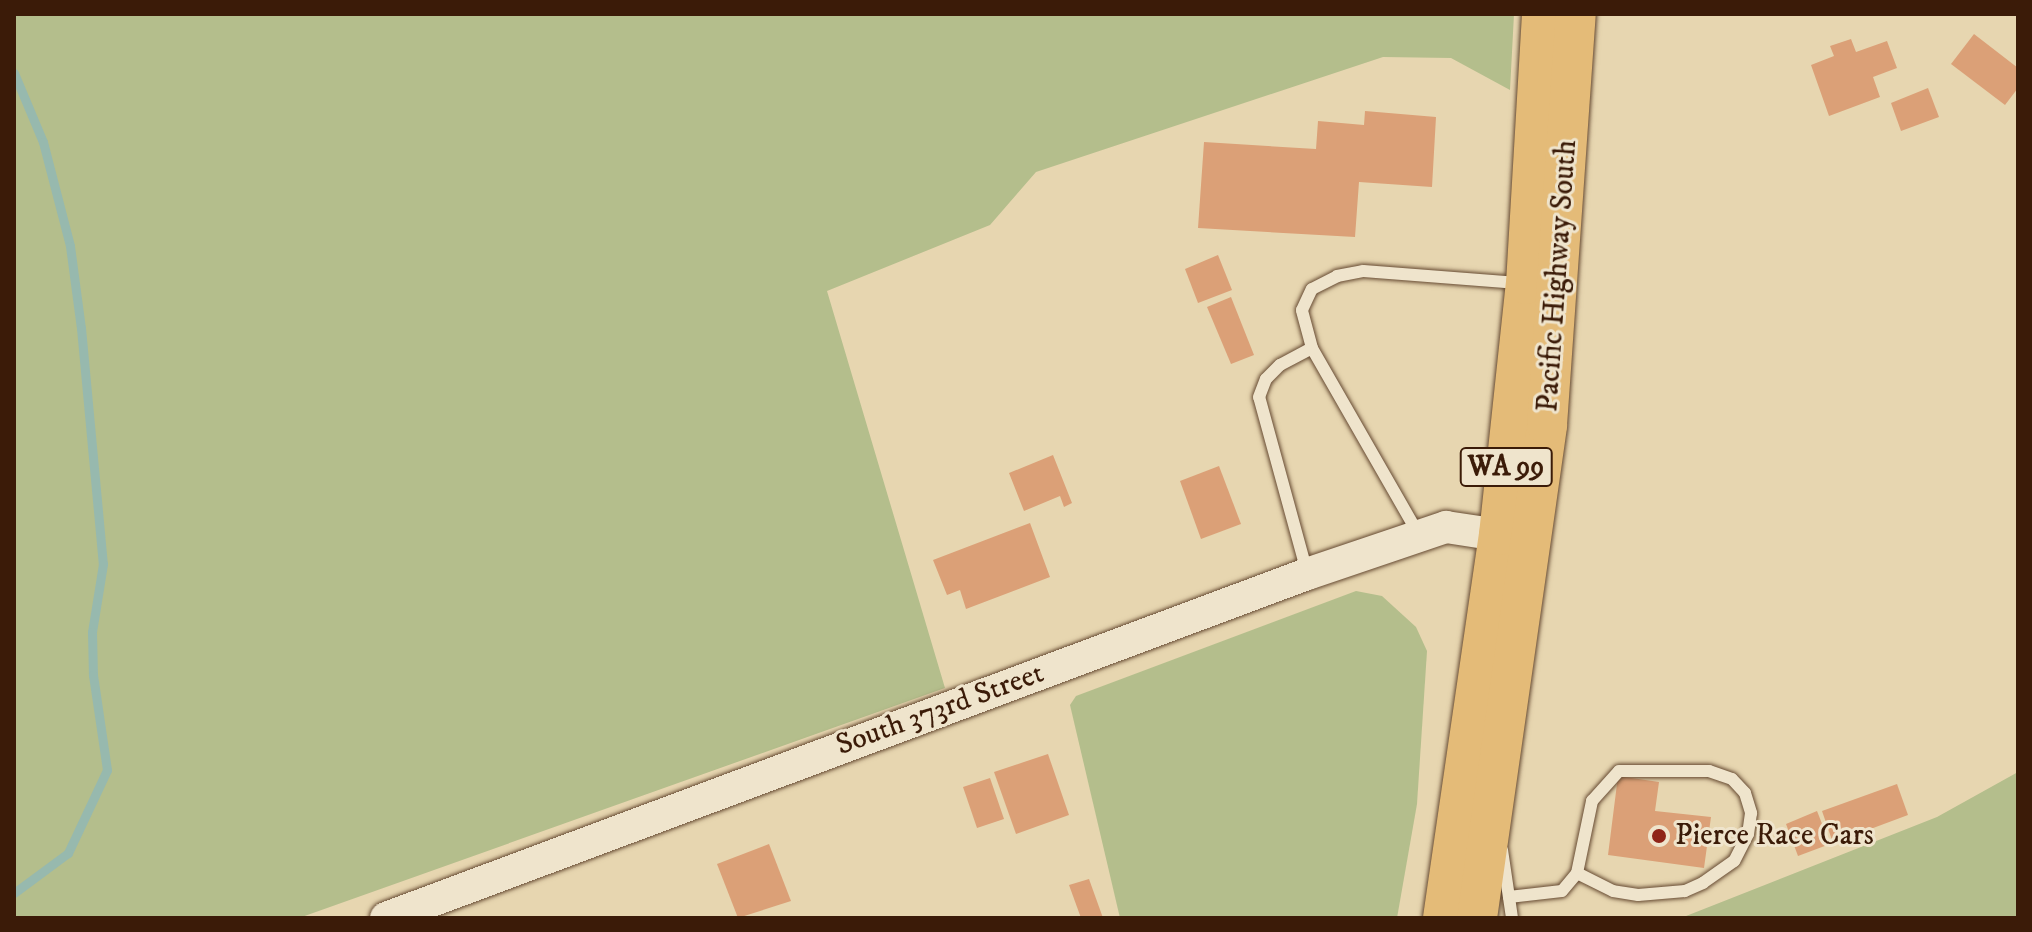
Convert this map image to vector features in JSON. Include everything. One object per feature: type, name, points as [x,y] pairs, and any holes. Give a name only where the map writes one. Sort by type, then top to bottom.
[{"type":"main road","name":"Pacific Highway South","points":[[1443,918],[1499,535],[1526,284],[1542,14]]},
{"type":"main road","name":"Pacific Highway South","points":[[1493,908],[1497,809],[1547,425],[1576,14]]},
{"type":"street","name":"South 373rd Street","points":[[386,918],[1307,574],[1446,527],[1499,535]]},
{"type":"lane","points":[[1420,537],[1312,348],[1302,310],[1312,289],[1337,276],[1363,271],[1526,284]]},
{"type":"lane","points":[[1307,574],[1259,397],[1266,379],[1280,365],[1312,348]]},
{"type":"lane","points":[[1493,908],[1562,891],[1577,873],[1592,801],[1619,771],[1709,771],[1732,779],[1745,793],[1751,813],[1748,834],[1734,861],[1703,883],[1685,891],[1638,895],[1613,891],[1577,873]]},
{"type":"lane","points":[[1493,908],[1512,918]]},
{"type":"green space","points":[[14,14],[1514,14],[1510,90],[1451,58],[1383,57],[1036,172],[990,225],[827,291],[945,688],[299,918],[14,918]]},
{"type":"green space","points":[[1356,591],[1382,596],[1416,627],[1427,651],[1417,804],[1397,918],[1120,918],[1070,705],[1076,696]]},
{"type":"green space","points":[[2018,772],[2018,918],[1681,918],[1937,817]]},
{"type":"building","points":[[1974,34],[2018,68],[2018,88],[2005,105],[1951,64]]},
{"type":"building","points":[[1851,39],[1856,52],[1887,41],[1897,68],[1873,77],[1880,97],[1829,116],[1811,65],[1834,56],[1830,46]]},
{"type":"building","points":[[1928,88],[1939,117],[1901,131],[1891,103]]},
{"type":"building","points":[[1365,111],[1436,117],[1432,187],[1359,182],[1355,237],[1198,228],[1204,142],[1316,149],[1318,121],[1364,125]]},
{"type":"building","points":[[1218,255],[1232,290],[1198,303],[1185,269]]},
{"type":"building","points":[[1231,297],[1254,355],[1231,364],[1207,307]]},
{"type":"building","points":[[1053,455],[1072,503],[1064,507],[1060,496],[1024,511],[1009,473]]},
{"type":"building","points":[[1219,466],[1241,524],[1201,539],[1180,481]]},
{"type":"building","points":[[1030,523],[1050,577],[966,609],[960,590],[947,595],[933,560]]},
{"type":"building","points":[[1048,754],[1069,815],[1016,834],[994,772]]},
{"type":"building","name":"Pierce Race Cars","points":[[1618,776],[1659,782],[1655,811],[1711,817],[1704,868],[1608,855]]},
{"type":"building","points":[[990,778],[1004,819],[977,828],[963,787]]},
{"type":"building","points":[[1897,784],[1908,815],[1833,843],[1822,811]]},
{"type":"building","points":[[1817,811],[1830,844],[1798,856],[1786,824]]},
{"type":"building","points":[[769,844],[791,901],[738,918],[717,864]]},
{"type":"building","points":[[1089,879],[1103,918],[1081,918],[1069,885]]},
{"type":"waterway","points":[[14,73],[43,142],[70,246],[81,328],[103,564],[92,632],[93,675],[107,770],[68,853],[14,893]]},
{"type":"place","name":"Pierce Race Cars","points":[[1659,836]]}]
